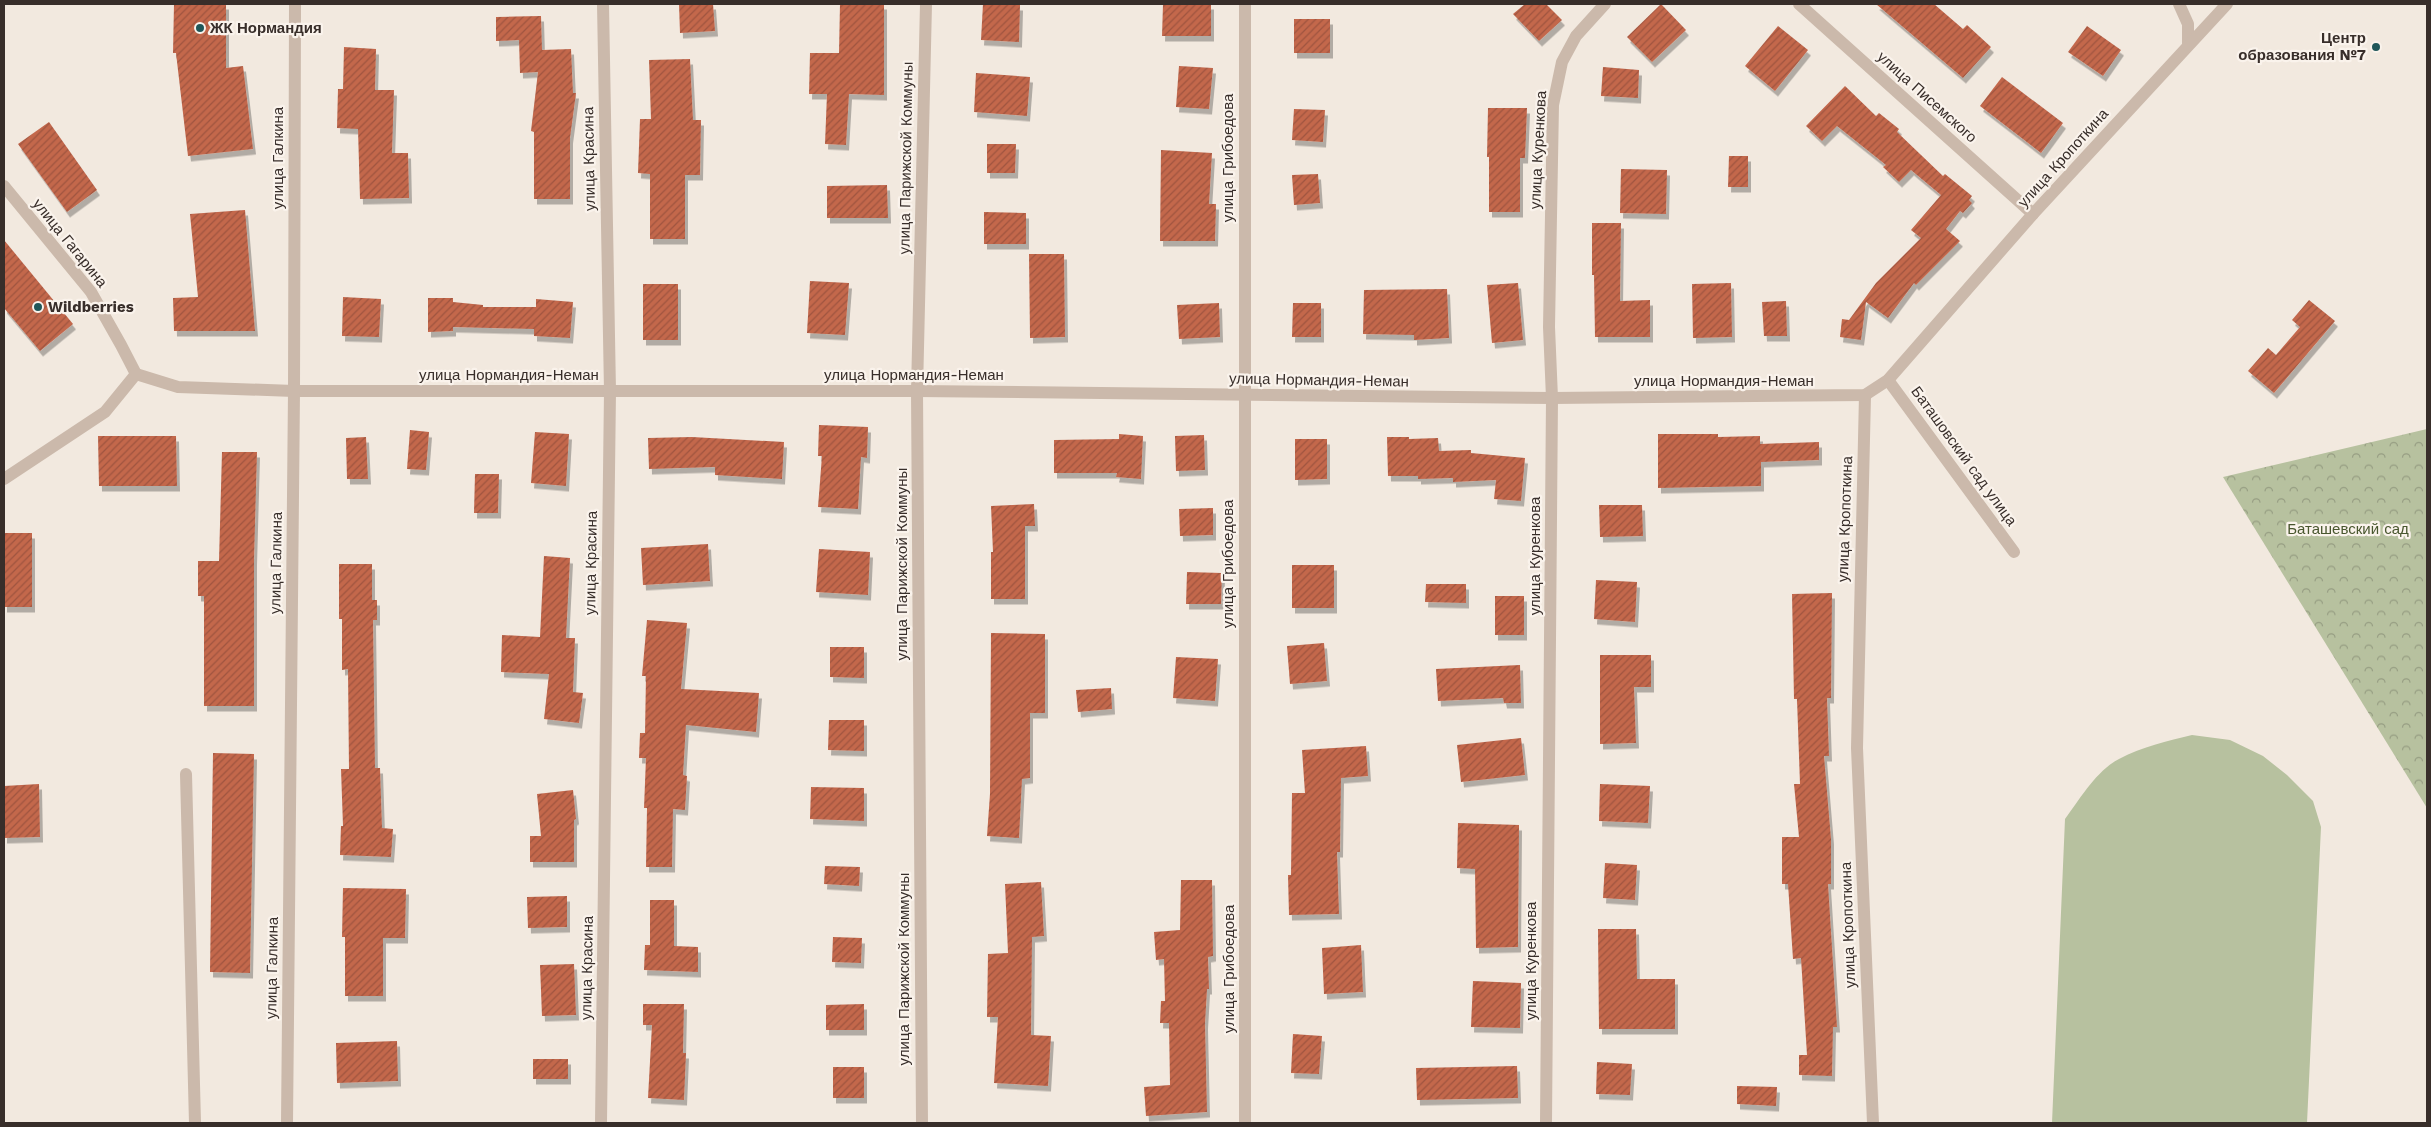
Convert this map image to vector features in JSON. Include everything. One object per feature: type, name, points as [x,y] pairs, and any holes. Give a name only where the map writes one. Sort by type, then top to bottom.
[{"type":"street","name":"улица Галкина","points":[[287,1123],[294,391],[295,4]]},
{"type":"street","name":"улица Красина","points":[[601,1123],[610,391],[603,4]]},
{"type":"street","name":"улица Парижской Коммуны","points":[[922,1123],[917,391],[926,4]]},
{"type":"street","name":"улица Грибоедова","points":[[1245,4],[1245,1123]]},
{"type":"street","name":"улица Куренкова","points":[[1546,1123],[1552,398],[1549,327],[1553,105],[1562,62],[1576,36],[1605,4]]},
{"type":"street","name":"улица Писемского","points":[[1798,4],[2033,214]]},
{"type":"street","points":[[2179,4],[2188,24],[2188,44]]},
{"type":"street","name":"улица Кропоткина","points":[[1873,1123],[1857,748],[1865,395],[1888,380],[2033,214],[2188,44],[2227,4]]},
{"type":"street","name":"улица Гагарина","points":[[4,186],[91,292],[136,374]]},
{"type":"street","name":"улица Нормандия-Неман","points":[[136,374],[178,387],[294,391],[917,391],[1552,398],[1865,395]]},
{"type":"street","points":[[4,480],[105,412],[136,374]]},
{"type":"street","name":"Баташовский сад улица","points":[[1888,380],[2014,552]]},
{"type":"street","points":[[186,774],[195,1123]]},
{"type":"green space","name":"Баташевский сад","points":[[2427,429],[2427,808],[2223,477]]},
{"type":"green space","points":[[2192,735],[2230,740],[2263,756],[2287,775],[2313,801],[2321,827],[2307,1123],[2052,1123],[2065,819],[2089,786],[2111,764],[2145,748]]},
{"type":"building","points":[[174,4],[226,4],[226,68],[243,66],[253,149],[188,156],[176,53],[173,53]]},
{"type":"building","points":[[679,4],[713,4],[715,31],[680,33]]},
{"type":"building","points":[[840,4],[884,4],[884,95],[849,94],[846,145],[825,144],[827,94],[809,94],[810,53],[839,53]]},
{"type":"building","points":[[983,4],[1020,5],[1019,42],[981,40]]},
{"type":"building","points":[[1163,4],[1211,4],[1211,36],[1162,36]]},
{"type":"building","points":[[1525,4],[1546,4],[1562,20],[1539,41],[1513,14]]},
{"type":"building","points":[[1661,4],[1686,30],[1652,62],[1627,37]]},
{"type":"building","points":[[1876,4],[1934,4],[1963,29],[1967,25],[1991,47],[1963,78]]},
{"type":"building","points":[[541,16],[542,50],[571,49],[573,93],[576,93],[570,138],[570,199],[534,199],[534,132],[531,131],[538,72],[520,73],[519,40],[496,41],[496,17]]},
{"type":"building","points":[[1294,19],[1330,19],[1330,53],[1294,53]]},
{"type":"building","points":[[1778,26],[1808,50],[1775,91],[1745,66]]},
{"type":"building","points":[[2087,26],[2121,50],[2103,76],[2068,52]]},
{"type":"building","points":[[344,47],[376,49],[375,90],[394,90],[392,153],[408,153],[409,198],[360,199],[358,129],[337,128],[338,89],[343,89]]},
{"type":"building","points":[[690,59],[693,120],[701,120],[700,175],[685,175],[685,239],[650,239],[650,174],[638,173],[640,119],[651,119],[649,60]]},
{"type":"building","points":[[1179,66],[1213,68],[1209,109],[1176,107]]},
{"type":"building","points":[[1603,67],[1639,70],[1638,98],[1601,96]]},
{"type":"building","points":[[976,73],[1030,77],[1027,116],[974,112]]},
{"type":"building","points":[[2002,77],[2063,123],[2041,153],[1980,106]]},
{"type":"building","points":[[1845,86],[1876,116],[1879,113],[1899,129],[1897,132],[1943,176],[1945,174],[1972,196],[1969,200],[1972,203],[1963,213],[1960,211],[1946,229],[1960,241],[1916,285],[1914,283],[1888,318],[1866,302],[1861,340],[1840,337],[1842,319],[1849,320],[1876,283],[1921,238],[1911,230],[1941,195],[1911,170],[1899,182],[1883,167],[1886,165],[1837,126],[1822,141],[1806,126]]},
{"type":"building","points":[[1488,108],[1527,108],[1525,158],[1520,158],[1520,212],[1489,212]]},
{"type":"building","points":[[1294,109],[1325,110],[1323,142],[1292,140]]},
{"type":"building","points":[[49,122],[97,190],[67,212],[18,144]]},
{"type":"building","points":[[987,144],[1016,144],[1015,173],[987,173]]},
{"type":"building","points":[[1161,150],[1212,153],[1209,204],[1216,204],[1215,241],[1160,241]]},
{"type":"building","points":[[1729,156],[1748,156],[1748,187],[1728,187]]},
{"type":"building","points":[[1621,169],[1667,170],[1666,214],[1620,213]]},
{"type":"building","points":[[1318,174],[1320,203],[1294,205],[1292,175]]},
{"type":"building","points":[[887,185],[888,218],[827,218],[827,186]]},
{"type":"building","points":[[245,210],[255,331],[174,331],[173,298],[198,297],[190,214]]},
{"type":"building","points":[[984,212],[1026,213],[1026,244],[984,244]]},
{"type":"building","points":[[1592,223],[1621,223],[1620,301],[1650,300],[1650,337],[1595,337]]},
{"type":"building","points":[[4,240],[73,324],[40,351],[4,308]]},
{"type":"building","points":[[1029,254],[1064,254],[1065,337],[1030,338]]},
{"type":"building","points":[[810,281],[849,283],[845,335],[807,333]]},
{"type":"building","points":[[1518,283],[1523,340],[1492,343],[1487,285]]},
{"type":"building","points":[[1731,283],[1732,337],[1693,338],[1692,284]]},
{"type":"building","points":[[643,284],[678,284],[678,340],[643,340]]},
{"type":"building","points":[[1447,289],[1449,338],[1414,340],[1414,335],[1363,334],[1364,290]]},
{"type":"building","points":[[343,297],[381,299],[379,337],[342,336]]},
{"type":"building","points":[[428,298],[453,298],[453,302],[483,305],[483,307],[536,307],[536,299],[573,302],[570,338],[534,336],[534,329],[453,327],[453,331],[428,332]]},
{"type":"building","points":[[2309,300],[2335,321],[2274,393],[2248,371],[2268,348],[2276,355],[2300,327],[2292,320]]},
{"type":"building","points":[[1786,301],[1787,336],[1764,336],[1762,302]]},
{"type":"building","points":[[1219,303],[1220,337],[1179,339],[1177,305]]},
{"type":"building","points":[[1293,303],[1321,303],[1321,337],[1292,337]]},
{"type":"building","points":[[819,425],[868,427],[867,458],[861,457],[858,509],[818,507],[822,456],[818,456]]},
{"type":"building","points":[[410,430],[429,432],[426,470],[407,469]]},
{"type":"building","points":[[535,432],[569,434],[566,486],[531,483]]},
{"type":"building","points":[[1119,434],[1143,436],[1141,479],[1116,477],[1117,473],[1054,473],[1054,440],[1119,439]]},
{"type":"building","points":[[1658,434],[1718,434],[1718,437],[1760,436],[1760,444],[1819,442],[1819,460],[1761,462],[1761,486],[1658,488]]},
{"type":"building","points":[[1204,435],[1205,470],[1176,471],[1175,436]]},
{"type":"building","points":[[98,436],[176,436],[177,486],[99,486]]},
{"type":"building","points":[[366,437],[368,479],[347,479],[346,438]]},
{"type":"building","points":[[692,437],[784,442],[782,479],[715,475],[715,467],[649,469],[648,438]]},
{"type":"building","points":[[1387,437],[1409,437],[1409,439],[1438,438],[1439,451],[1471,450],[1471,453],[1525,458],[1521,501],[1494,499],[1496,480],[1453,482],[1453,478],[1418,479],[1418,476],[1388,476]]},
{"type":"building","points":[[1295,439],[1327,439],[1327,479],[1295,480]]},
{"type":"building","points":[[222,452],[257,452],[254,560],[254,706],[204,706],[204,596],[198,596],[198,561],[219,561]]},
{"type":"building","points":[[475,474],[499,474],[498,513],[474,513]]},
{"type":"building","points":[[1034,504],[1035,526],[1025,526],[1025,599],[991,599],[991,552],[993,552],[991,506]]},
{"type":"building","points":[[1599,505],[1642,505],[1643,536],[1600,537]]},
{"type":"building","points":[[1213,508],[1213,535],[1180,536],[1179,509]]},
{"type":"building","points":[[4,533],[32,533],[32,607],[4,607]]},
{"type":"building","points":[[708,544],[710,581],[643,585],[641,548]]},
{"type":"building","points":[[819,549],[870,552],[868,595],[816,592]]},
{"type":"building","points":[[544,556],[570,558],[566,638],[575,638],[573,692],[583,693],[579,723],[544,719],[549,674],[501,672],[502,635],[540,637]]},
{"type":"building","points":[[339,564],[372,564],[372,600],[377,600],[377,620],[373,620],[375,768],[380,768],[382,828],[393,829],[391,857],[340,855],[341,826],[343,826],[341,769],[349,769],[348,669],[342,670],[342,619],[339,619]]},
{"type":"building","points":[[1292,565],[1334,565],[1334,608],[1292,608]]},
{"type":"building","points":[[1187,572],[1222,573],[1221,604],[1186,604]]},
{"type":"building","points":[[1596,580],[1637,582],[1635,622],[1594,619]]},
{"type":"building","points":[[1426,584],[1466,584],[1466,603],[1425,602]]},
{"type":"building","points":[[1832,593],[1831,698],[1827,698],[1829,756],[1824,756],[1831,839],[1831,884],[1828,884],[1837,1027],[1833,1027],[1832,1076],[1799,1075],[1799,1055],[1807,1055],[1801,958],[1793,959],[1788,884],[1782,884],[1782,837],[1799,837],[1794,784],[1800,784],[1797,699],[1794,699],[1792,594]]},
{"type":"building","points":[[1495,596],[1524,596],[1524,635],[1495,635]]},
{"type":"building","points":[[647,620],[687,623],[681,689],[759,693],[756,732],[686,725],[683,775],[687,776],[685,810],[673,809],[672,867],[646,867],[647,808],[644,808],[646,758],[639,758],[640,733],[645,733],[646,676],[642,676]]},
{"type":"building","points":[[991,633],[1045,634],[1045,713],[1030,713],[1030,778],[1022,779],[1019,838],[987,836],[990,794]]},
{"type":"building","points":[[1324,643],[1327,681],[1290,684],[1287,646]]},
{"type":"building","points":[[830,647],[864,647],[864,678],[830,677]]},
{"type":"building","points":[[1600,655],[1651,655],[1651,687],[1634,687],[1636,743],[1600,744]]},
{"type":"building","points":[[1176,657],[1218,659],[1215,701],[1173,698]]},
{"type":"building","points":[[1520,665],[1521,703],[1504,703],[1503,698],[1438,701],[1436,669]]},
{"type":"building","points":[[1111,688],[1112,709],[1078,712],[1076,690]]},
{"type":"building","points":[[829,720],[864,720],[864,751],[828,750]]},
{"type":"building","points":[[1521,738],[1525,775],[1461,782],[1457,745]]},
{"type":"building","points":[[1366,746],[1368,776],[1341,778],[1340,852],[1337,852],[1339,914],[1289,915],[1288,875],[1291,875],[1292,793],[1305,793],[1302,750]]},
{"type":"building","points":[[213,753],[254,754],[250,973],[210,972]]},
{"type":"building","points":[[39,784],[40,837],[4,838],[4,786]]},
{"type":"building","points":[[1600,784],[1650,786],[1648,823],[1599,821]]},
{"type":"building","points":[[811,787],[864,788],[864,821],[810,819]]},
{"type":"building","points":[[573,790],[576,819],[574,820],[574,862],[530,862],[530,836],[541,836],[537,794]]},
{"type":"building","points":[[1458,823],[1519,825],[1518,947],[1476,948],[1475,869],[1457,868]]},
{"type":"building","points":[[1605,863],[1637,865],[1635,900],[1603,898]]},
{"type":"building","points":[[825,866],[860,867],[859,886],[824,884]]},
{"type":"building","points":[[1181,880],[1212,880],[1213,956],[1208,957],[1209,989],[1207,989],[1205,1024],[1207,1112],[1146,1116],[1144,1087],[1170,1085],[1169,1023],[1160,1023],[1161,1001],[1165,1001],[1164,959],[1156,960],[1154,932],[1180,930]]},
{"type":"building","points":[[1041,882],[1044,936],[1032,937],[1031,1035],[1051,1036],[1048,1086],[994,1083],[998,1017],[987,1017],[988,954],[1008,953],[1005,884]]},
{"type":"building","points":[[343,888],[406,889],[405,938],[383,938],[383,996],[345,996],[345,937],[342,937]]},
{"type":"building","points":[[567,896],[567,927],[528,928],[527,897]]},
{"type":"building","points":[[650,900],[674,900],[674,946],[698,947],[698,972],[644,970],[645,945],[650,945]]},
{"type":"building","points":[[1598,929],[1636,929],[1637,979],[1675,979],[1675,1029],[1599,1029]]},
{"type":"building","points":[[833,937],[862,938],[861,963],[832,962]]},
{"type":"building","points":[[1361,945],[1363,992],[1324,994],[1322,948]]},
{"type":"building","points":[[574,964],[576,1015],[542,1016],[540,965]]},
{"type":"building","points":[[1473,981],[1521,983],[1520,1028],[1471,1027]]},
{"type":"building","points":[[643,1004],[684,1004],[683,1053],[686,1053],[684,1100],[648,1098],[652,1025],[643,1025]]},
{"type":"building","points":[[864,1004],[864,1030],[826,1030],[826,1005]]},
{"type":"building","points":[[1293,1034],[1322,1036],[1319,1074],[1291,1073]]},
{"type":"building","points":[[397,1041],[398,1081],[337,1083],[336,1043]]},
{"type":"building","points":[[533,1059],[568,1059],[568,1079],[533,1079]]},
{"type":"building","points":[[1597,1062],[1632,1064],[1630,1095],[1596,1094]]},
{"type":"building","points":[[1517,1066],[1518,1098],[1417,1100],[1416,1068]]},
{"type":"building","points":[[833,1067],[864,1067],[864,1098],[833,1098]]},
{"type":"building","points":[[1737,1086],[1777,1087],[1776,1106],[1737,1104]]},
{"type":"place","name":"ЖК Нормандия","points":[[200,28]]},
{"type":"place","name":"Центр образования №7","points":[[2376,47]]},
{"type":"place","name":"Wildberries","points":[[38,307]]}]
